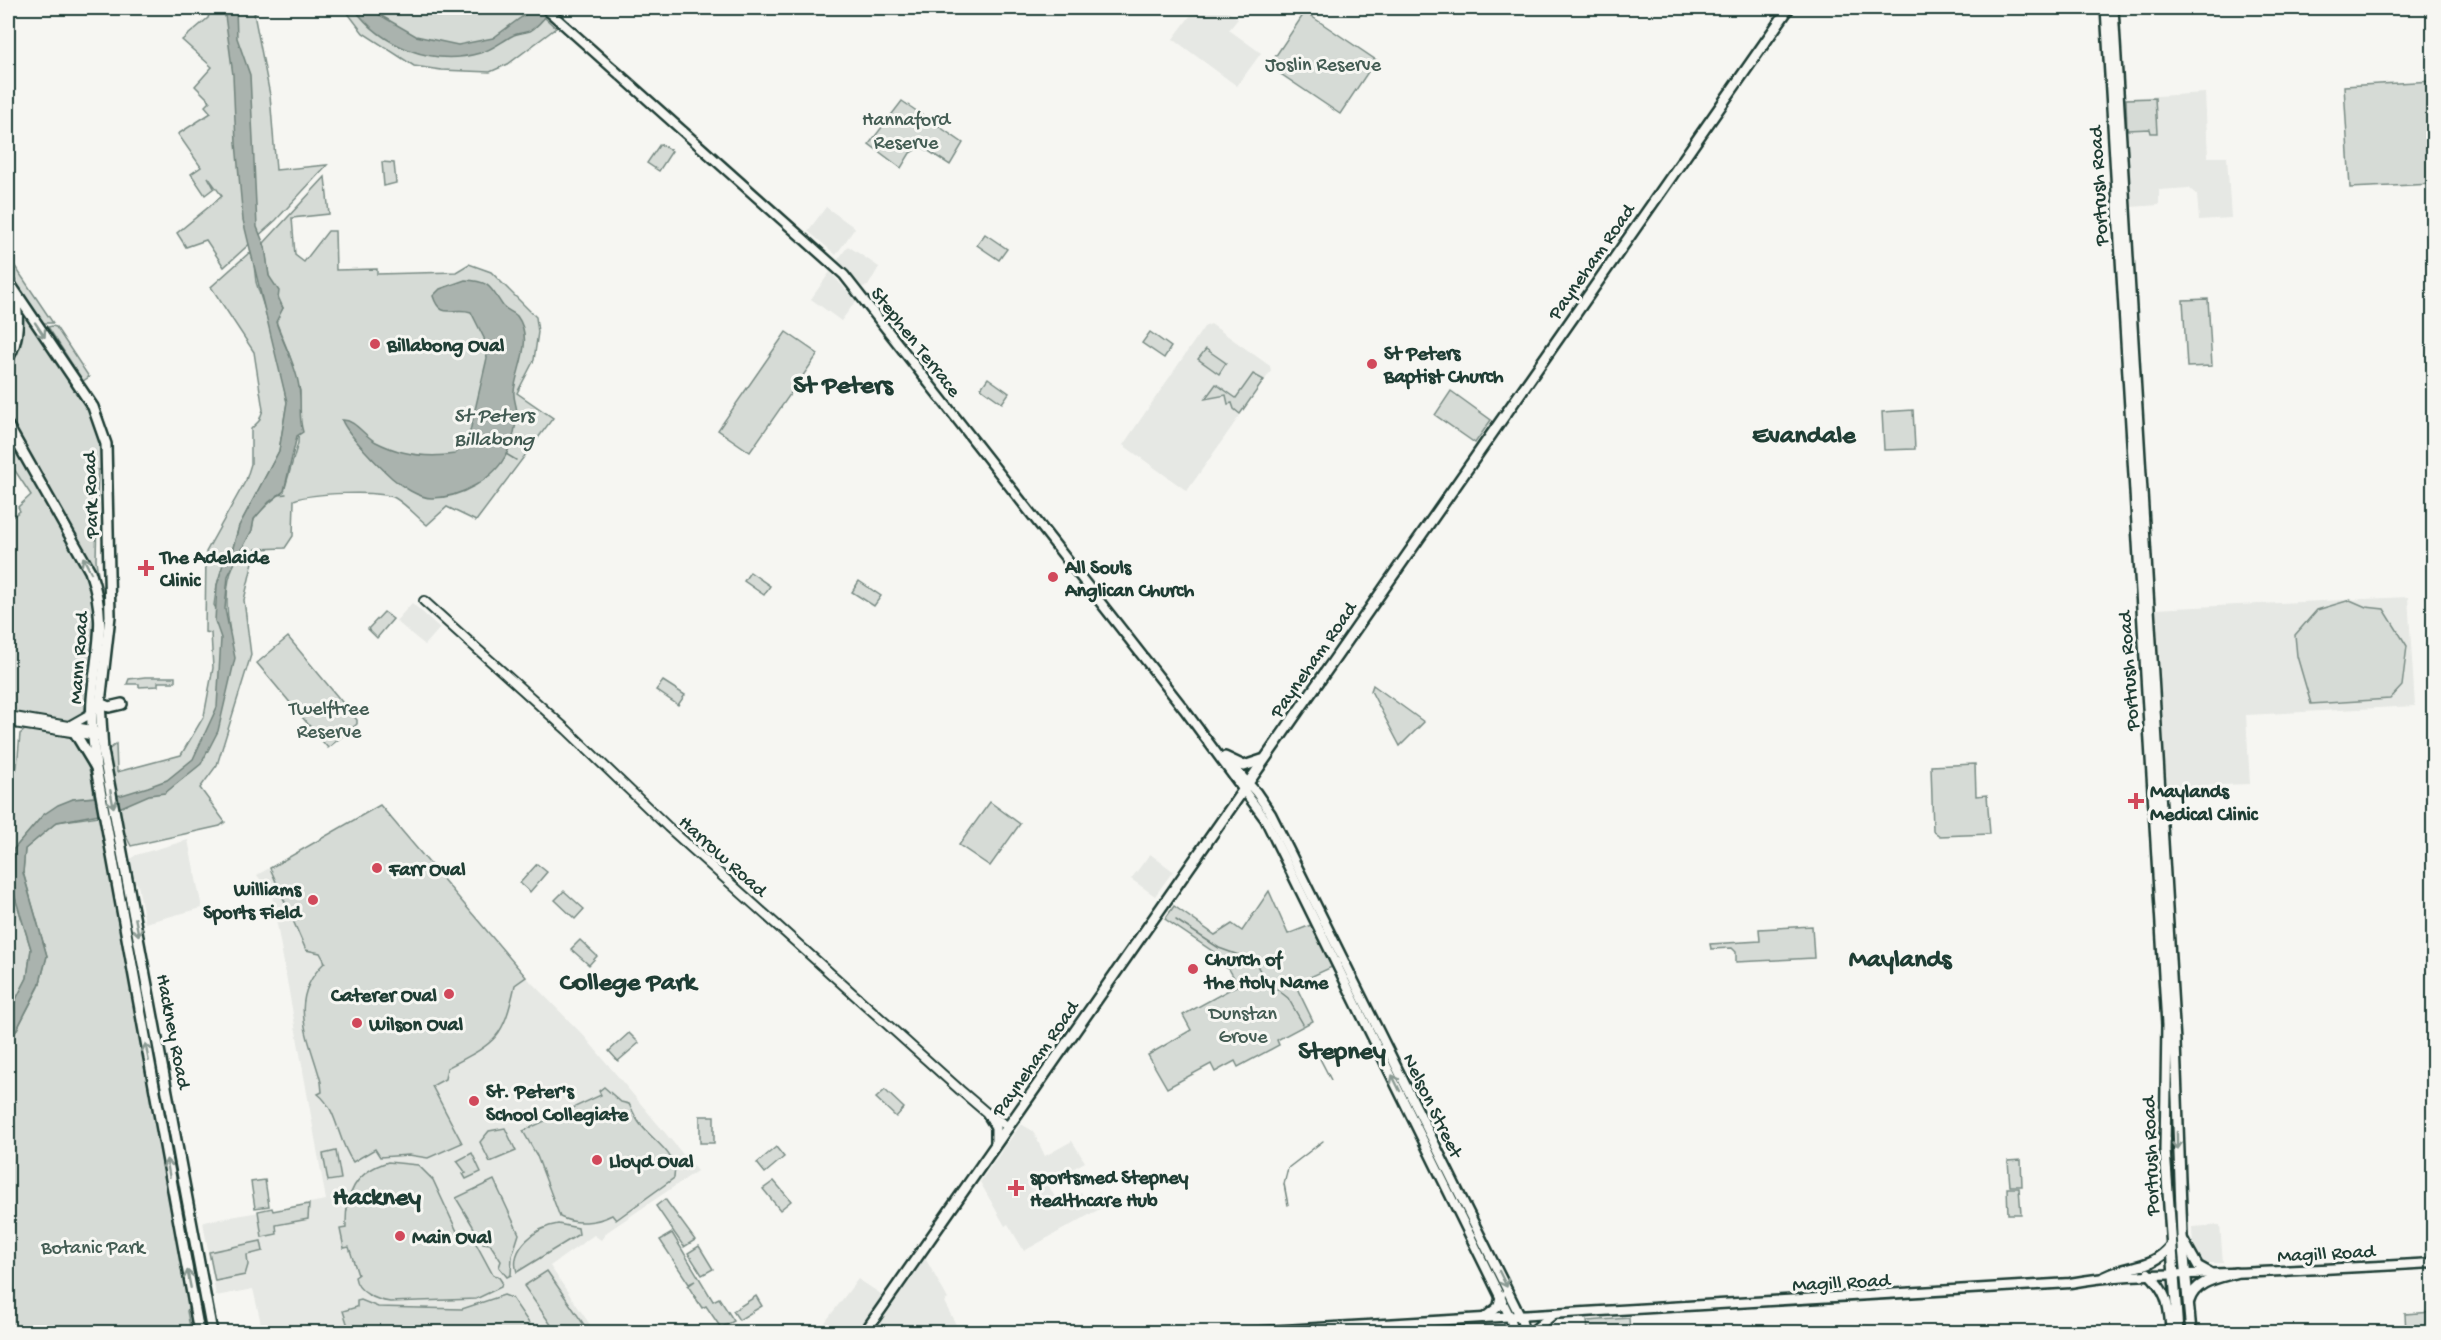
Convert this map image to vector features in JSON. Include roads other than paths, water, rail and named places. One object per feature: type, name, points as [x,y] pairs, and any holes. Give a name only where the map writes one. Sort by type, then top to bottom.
[{"type":"main road","name":"Stephen Terrace","points":[[545,8],[844,275],[1246,787]]},
{"type":"main road","name":"Payneham Road","points":[[866,1332],[1789,8]]},
{"type":"main road","name":"Portrush Road","points":[[2106,8],[2166,1025],[2164,1150],[2178,1332]]},
{"type":"main road","name":"Portrush Road","points":[[2113,8],[2175,1042],[2183,1239],[2191,1332]]},
{"type":"main road","points":[[8,282],[16,299],[18,328],[8,359]]},
{"type":"main road","name":"Park Road","points":[[8,282],[93,407],[106,444],[110,616],[95,734]]},
{"type":"main road","points":[[2126,363],[2136,378],[2128,394]]},
{"type":"main road","name":"Mann Road","points":[[8,426],[90,571],[98,594],[100,649],[92,713],[95,734]]},
{"type":"main road","points":[[100,704],[109,706],[122,704]]},
{"type":"main road","points":[[72,730],[101,767]]},
{"type":"main road","name":"Hackney Road","points":[[95,734],[113,832],[117,878],[129,953],[199,1332]]},
{"type":"main road","name":"Stephen Terrace","points":[[1210,744],[1225,757],[1246,787]]},
{"type":"main road","points":[[1225,757],[1244,766],[1264,759]]},
{"type":"main road","name":"Nelson Street","points":[[1246,787],[1271,814],[1288,855],[1363,1007],[1520,1316]]},
{"type":"main road","name":"Hackney Road","points":[[113,832],[123,856],[212,1332]]},
{"type":"main road","points":[[117,878],[123,856]]},
{"type":"main road","points":[[129,953],[141,950]]},
{"type":"main road","points":[[2164,1087],[2170,1049],[2175,1042],[2166,1025]]},
{"type":"main road","points":[[988,1114],[996,1127],[995,1146]]},
{"type":"main road","points":[[163,1138],[172,1115]]},
{"type":"main road","name":"Nelson Street","points":[[1426,1133],[1510,1317]]},
{"type":"main road","points":[[2183,1239],[2198,1266],[2212,1274]]},
{"type":"main road","points":[[2105,1277],[2124,1267],[2146,1265],[2160,1259],[2171,1246]]},
{"type":"main road","name":"Magill Road","points":[[1250,1332],[2070,1283],[2105,1277],[2148,1274],[2212,1274],[2433,1263]]},
{"type":"main road","points":[[2189,1300],[2191,1292],[2200,1285],[2235,1273]]},
{"type":"main road","points":[[2148,1274],[2162,1287],[2168,1299],[2171,1332]]},
{"type":"main road","points":[[204,1290],[201,1307],[205,1332]]},
{"type":"main road","points":[[1484,1318],[1498,1307],[1501,1295]]},
{"type":"main road","points":[[1531,1332],[1554,1314]]},
{"type":"street","name":"Harrow Road","points":[[424,602],[567,730],[668,827],[988,1114],[1008,1126]]},
{"type":"street","points":[[72,730],[92,713]]},
{"type":"street","points":[[8,716],[18,721]]},
{"type":"street","points":[[8,722],[18,721],[95,734]]},
{"type":"street","points":[[1520,1316],[1526,1332]]},
{"type":"street","points":[[1510,1317],[1514,1332]]},
{"type":"water","points":[[224,8],[236,8],[237,38],[250,75],[257,227],[265,247],[269,276],[279,291],[278,299],[283,308],[276,322],[297,379],[303,432],[297,436],[284,491],[269,502],[254,519],[252,530],[228,576],[225,609],[235,658],[218,731],[201,764],[165,793],[149,795],[110,812],[57,822],[25,849],[23,873],[47,956],[39,986],[8,1042],[8,1015],[27,978],[31,949],[10,881],[13,850],[43,815],[58,805],[73,799],[122,795],[148,787],[167,780],[193,759],[217,707],[221,638],[215,621],[217,585],[223,564],[231,555],[239,526],[279,451],[287,402],[243,220],[233,75]]},
{"type":"water","points":[[354,8],[368,8],[416,36],[458,45],[493,38],[534,8],[552,8],[530,31],[514,35],[489,50],[462,57],[444,57],[426,55],[393,43],[378,33]]},
{"type":"water","name":"St Peters Billabong","points":[[465,280],[480,282],[488,286],[505,308],[517,316],[522,325],[523,353],[514,391],[517,413],[515,429],[513,439],[501,462],[485,479],[454,495],[432,498],[410,491],[392,478],[356,441],[342,420],[351,422],[376,442],[395,450],[415,454],[435,456],[455,454],[468,440],[487,358],[484,338],[471,312],[444,310],[436,304],[433,296],[440,289]]},
{"type":"waterway","points":[[506,454],[516,460]]},
{"type":"waterway","points":[[278,495],[286,494]]},
{"type":"waterway","points":[[1176,920],[1219,948],[1255,961],[1264,979],[1288,998],[1303,1024]]},
{"type":"waterway","points":[[1316,1051],[1331,1080]]},
{"type":"waterway","points":[[1288,1205],[1284,1184],[1288,1168],[1323,1141]]},
{"type":"place","name":"Billabong Oval","points":[[375,344]]},
{"type":"place","name":"St Peters Baptist Church","points":[[1372,364]]},
{"type":"place","name":"The Adelaide Clinic","points":[[146,568]]},
{"type":"place","name":"All Souls Anglican Church","points":[[1053,577]]},
{"type":"place","name":"Maylands Medical Clinic","points":[[2136,801]]},
{"type":"place","name":"Farr Oval","points":[[377,868]]},
{"type":"place","name":"Williams Sports Field","points":[[313,900]]},
{"type":"place","name":"Church of the Holy Name","points":[[1193,969]]},
{"type":"place","name":"Caterer Oval","points":[[449,994]]},
{"type":"place","name":"Wilson Oval","points":[[357,1023]]},
{"type":"place","name":"St. Peter's School Collegiate","points":[[474,1101]]},
{"type":"place","name":"Lloyd Oval","points":[[597,1160]]},
{"type":"place","name":"sportsmed Stepney Healthcare Hub","points":[[1016,1188]]},
{"type":"place","name":"Main Oval","points":[[400,1236]]},
{"type":"district","name":"St Peters","points":[[843,383]]},
{"type":"district","name":"Evandale","points":[[1804,433]]},
{"type":"district","name":"Maylands","points":[[1900,957]]},
{"type":"district","name":"College Park","points":[[628,980]]},
{"type":"district","name":"Stepney","points":[[1342,1049]]},
{"type":"district","name":"Hackney","points":[[377,1195]]},
{"type":"park label","name":"Joslin Reserve","points":[[1323,63]]},
{"type":"park label","name":"Hannaford Reserve","points":[[906,130]]},
{"type":"park label","name":"Twelftree Reserve","points":[[329,718]]},
{"type":"park label","name":"Dunstan Grove","points":[[1243,1024]]},
{"type":"park label","name":"Botanic Park","points":[[93,1246]]}]
